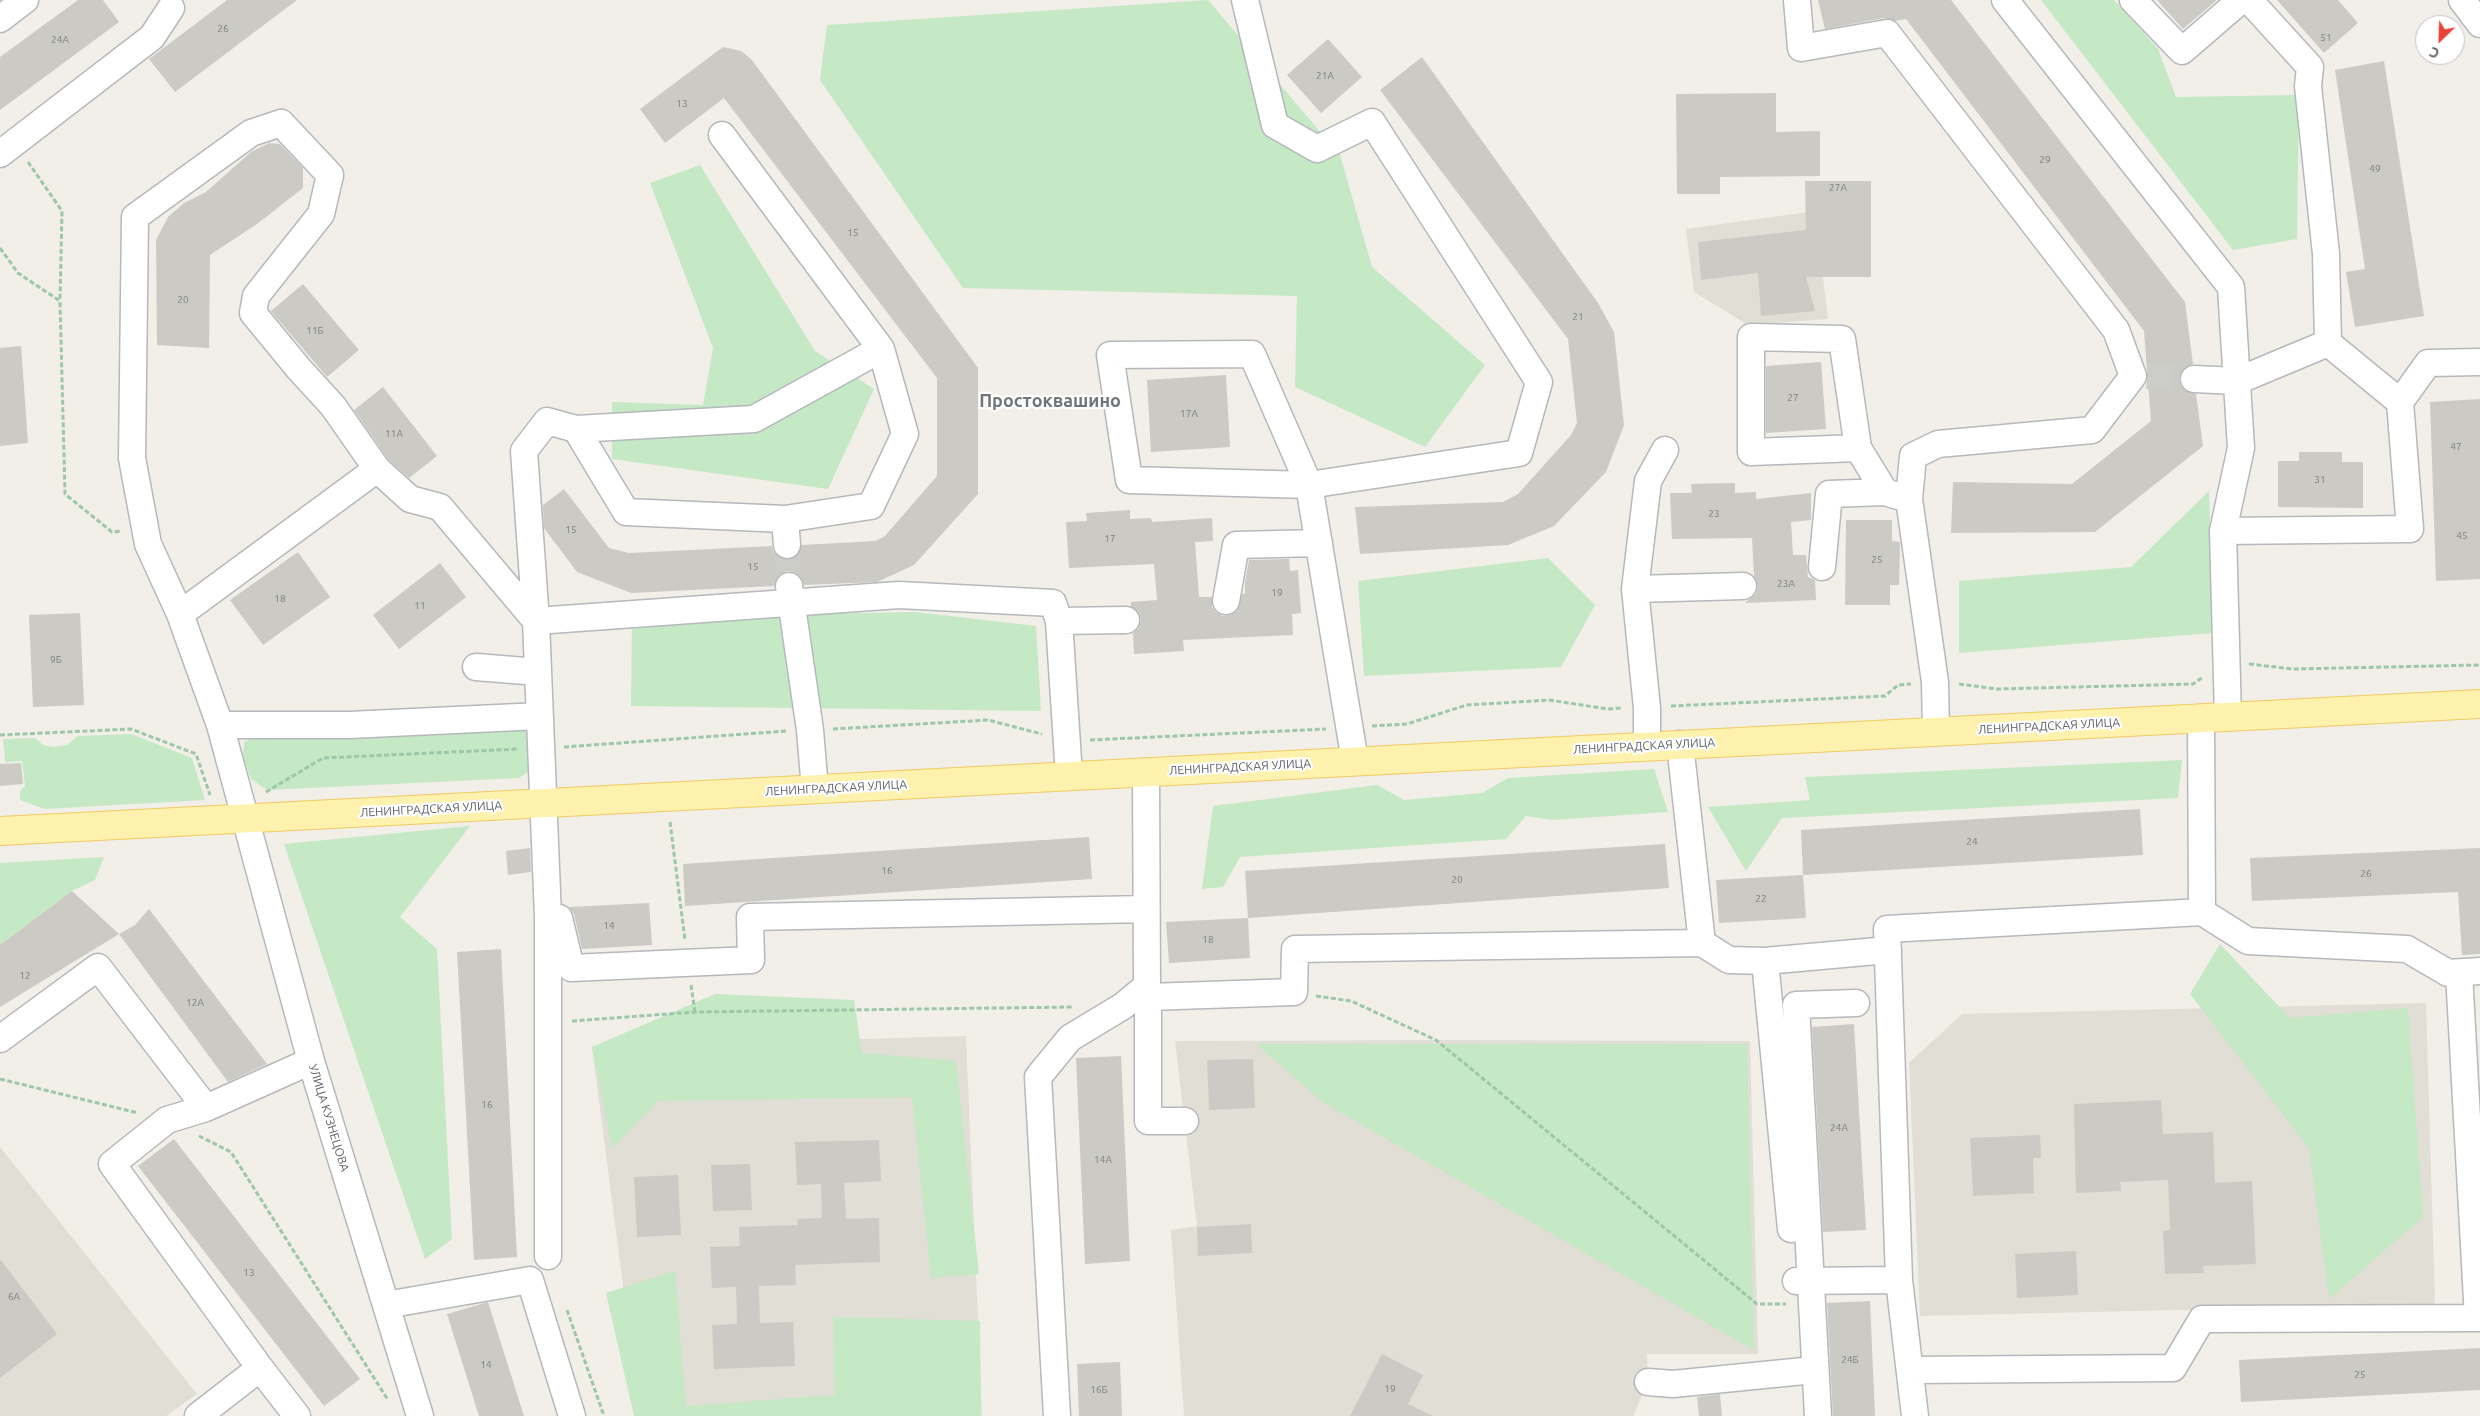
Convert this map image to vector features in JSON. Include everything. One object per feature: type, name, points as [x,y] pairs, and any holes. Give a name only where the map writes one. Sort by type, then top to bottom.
[{"type":"main road","name":"ЛЕНИНГРАДСКАЯ УЛИЦА","points":[[0,831],[243,807],[543,803],[2480,704]]},
{"type":"street","points":[[0,19],[25,0]]},
{"type":"street","points":[[1245,0],[1275,125],[1317,149],[1372,122],[1539,382],[1519,453],[1309,485],[1129,480],[1110,355],[1252,354],[1309,485],[1355,761]]},
{"type":"street","points":[[1796,0],[1801,48],[1887,33],[2116,330],[2140,376],[2092,430],[1938,444],[1913,456],[1897,495]]},
{"type":"street","points":[[2005,0],[2231,287],[2241,448],[2223,531],[2228,717]]},
{"type":"street","points":[[2133,0],[2182,52],[2240,0]]},
{"type":"street","points":[[2249,0],[2310,67],[2308,86],[2326,254],[2328,342],[2400,402]]},
{"type":"street","points":[[2462,0],[2480,24]]},
{"type":"street","points":[[7,149],[152,37],[173,3]]},
{"type":"street","name":"УЛИЦА КУЗНЕЦОВА","points":[[377,469],[333,406],[299,369],[253,313],[256,296],[320,214],[330,175],[281,123],[251,132],[135,217],[132,458],[148,544],[180,614],[220,725],[311,1061],[420,1416]]},
{"type":"street","points":[[576,429],[626,512],[785,519],[870,506],[905,434],[881,349],[722,135]]},
{"type":"street","points":[[1858,448],[1751,452],[1751,337],[1842,339],[1858,448],[1897,495],[1935,682],[1936,732]]},
{"type":"street","points":[[2194,379],[2237,382],[2328,342]]},
{"type":"street","points":[[548,1256],[548,917],[536,621],[524,451],[547,420],[576,429],[754,419],[881,349]]},
{"type":"street","points":[[2223,531],[2410,530],[2400,402],[2428,363],[2480,362]]},
{"type":"street","points":[[1647,746],[1647,708],[1635,589],[1648,481],[1665,450]]},
{"type":"street","points":[[180,614],[377,469],[410,499],[440,507],[536,621]]},
{"type":"street","points":[[1822,567],[1829,494],[1897,495]]},
{"type":"street","points":[[785,519],[787,545]]},
{"type":"street","points":[[1226,601],[1236,545],[1319,543]]},
{"type":"street","points":[[1635,589],[1743,586]]},
{"type":"street","points":[[536,621],[790,594],[899,595],[1053,602],[1059,621],[1069,776]]},
{"type":"street","points":[[790,594],[810,730],[815,789]]},
{"type":"street","points":[[1059,621],[1126,620]]},
{"type":"street","points":[[476,667],[538,672]]},
{"type":"street","points":[[220,725],[348,725],[540,716]]},
{"type":"street","points":[[2201,718],[2202,912]]},
{"type":"street","points":[[1680,744],[1702,943]]},
{"type":"street","points":[[1146,772],[1148,1121],[1185,1121]]},
{"type":"street","points":[[548,917],[559,918],[571,968],[751,960],[750,917],[1146,909]]},
{"type":"street","points":[[1910,1370],[2173,1368],[2202,1319],[2479,1318],[2469,972],[2448,973],[2407,949],[2248,941],[2202,912],[1887,929],[1899,1280],[1915,1416]]},
{"type":"street","points":[[1057,1416],[1038,1077],[1070,1038],[1147,992],[1294,992],[1295,949],[1702,943],[1729,960],[1765,961],[1888,950]]},
{"type":"street","points":[[1765,961],[1818,1416]]},
{"type":"street","points":[[0,1039],[98,967],[206,1108]]},
{"type":"street","points":[[1806,1416],[1796,1005],[1856,1003]]},
{"type":"street","points":[[297,1416],[112,1164],[166,1120],[206,1108],[311,1061]]},
{"type":"street","points":[[386,1305],[530,1280],[572,1416]]},
{"type":"street","points":[[1802,1289],[1899,1280]]},
{"type":"street","points":[[198,1416],[260,1368]]},
{"type":"street","points":[[1648,1382],[1673,1384],[1804,1371]]},
{"type":"path","points":[[7,149],[62,211],[60,300],[65,494],[112,532],[146,529]]},
{"type":"path","points":[[0,248],[18,273],[60,300]]},
{"type":"path","points":[[0,735],[131,729],[196,754],[211,798],[243,807],[323,758],[541,748],[988,720],[1068,741],[1407,724],[1467,705],[1549,700],[1608,709],[1885,696],[1898,685],[1935,682],[1996,688],[2193,684],[2226,661],[2293,669],[2480,665]]},
{"type":"path","points":[[667,797],[695,1012]]},
{"type":"path","points":[[1294,992],[1351,1001],[1436,1040],[1757,1304],[1802,1289]]},
{"type":"path","points":[[566,1022],[695,1012],[1076,1007]]},
{"type":"path","points":[[0,1079],[166,1120],[231,1152],[393,1408]]},
{"type":"path","points":[[564,1303],[604,1416]]},
{"type":"shaded area","points":[[1815,211],[1828,319],[1748,325],[1694,292],[1686,229]]},
{"type":"shaded area","points":[[2426,1003],[2435,1304],[1920,1316],[1909,1063],[1962,1014]]},
{"type":"shaded area","points":[[966,1036],[982,1416],[640,1416],[592,1047]]},
{"type":"shaded area","points":[[1175,1041],[1750,1041],[1758,1354],[1647,1354],[1648,1382],[1633,1416],[1184,1416],[1171,1230],[1197,1226]]},
{"type":"shaded area","points":[[0,1147],[197,1394],[166,1416],[0,1416]]},
{"type":"green space","points":[[1208,0],[1340,155],[1372,267],[1485,365],[1425,447],[1295,387],[1297,296],[963,288],[820,80],[827,25]]},
{"type":"green space","points":[[2041,0],[2114,0],[2158,49],[2176,97],[2299,95],[2297,239],[2233,250]]},
{"type":"green space","points":[[700,165],[815,351],[874,389],[828,489],[612,459],[612,402],[703,405],[713,348],[650,183]]},
{"type":"green space","points":[[2209,491],[2213,633],[1959,653],[1959,581],[2131,567]]},
{"type":"green space","points":[[1548,558],[1595,605],[1561,667],[1364,676],[1358,581]]},
{"type":"green space","points":[[915,612],[1036,626],[1041,711],[631,706],[632,618]]},
{"type":"green space","points":[[525,725],[529,736],[529,771],[519,778],[267,790],[251,779],[243,757],[244,742],[253,738]]},
{"type":"green space","points":[[131,734],[192,758],[205,800],[45,809],[20,800],[20,791],[25,786],[22,761],[5,762],[3,739],[35,738],[43,745],[53,747],[67,745],[78,736]]},
{"type":"green space","points":[[2182,760],[2178,798],[1782,818],[1746,871],[1708,807],[1810,800],[1805,777]]},
{"type":"green space","points":[[1654,769],[1668,812],[1553,820],[1526,816],[1506,839],[1240,857],[1223,887],[1202,889],[1213,806],[1377,785],[1404,800],[1482,793],[1508,778]]},
{"type":"green space","points":[[470,826],[400,917],[437,949],[452,1239],[425,1259],[284,844]]},
{"type":"green space","points":[[104,857],[95,880],[72,891],[0,945],[0,863]]},
{"type":"green space","points":[[2220,944],[2290,1018],[2408,1008],[2423,1217],[2329,1299],[2309,1148],[2190,994]]},
{"type":"green space","points":[[715,994],[854,1000],[862,1053],[956,1061],[979,1274],[931,1278],[912,1097],[658,1101],[612,1148],[592,1047]]},
{"type":"green space","points":[[1256,1044],[1747,1044],[1754,1350],[1324,1103]]},
{"type":"green space","points":[[675,1271],[686,1406],[835,1395],[833,1317],[980,1321],[981,1416],[634,1416],[606,1293]]},
{"type":"building","points":[[78,0],[103,0],[119,22],[0,110],[0,57]]},
{"type":"building","points":[[227,0],[297,0],[175,92],[149,59]]},
{"type":"building","points":[[1818,0],[1951,0],[2185,302],[2193,364],[2182,371],[2179,379],[2181,386],[2186,391],[2196,394],[2203,446],[2095,532],[1951,533],[1953,482],[2072,484],[2151,421],[2144,331],[1906,19],[1895,21],[1884,18],[1825,29]]},
{"type":"building","points":[[2157,0],[2217,0],[2183,29]]},
{"type":"building","points":[[2277,0],[2338,0],[2358,23],[2324,53]]},
{"type":"building","points":[[1328,39],[1362,77],[1321,113],[1287,75]]},
{"type":"building","points":[[723,47],[741,51],[752,60],[978,368],[978,494],[914,565],[877,582],[804,585],[800,576],[794,572],[787,571],[779,575],[774,586],[631,593],[577,572],[544,528],[543,505],[564,489],[609,548],[629,553],[772,546],[774,553],[780,558],[789,560],[796,557],[802,545],[875,541],[884,537],[937,476],[937,378],[724,98],[665,143],[640,109]]},
{"type":"building","points":[[1422,57],[1598,303],[1614,332],[1624,425],[1606,472],[1554,526],[1508,545],[1360,554],[1355,507],[1503,502],[1518,494],[1571,435],[1577,423],[1568,339],[1380,90]]},
{"type":"building","points":[[2384,61],[2424,316],[2355,327],[2346,272],[2365,269],[2335,70]]},
{"type":"building","points":[[1776,93],[1776,132],[1820,131],[1820,176],[1720,177],[1720,194],[1677,194],[1676,94]]},
{"type":"building","points":[[269,143],[280,144],[303,168],[303,188],[257,224],[210,255],[209,348],[157,345],[156,240],[168,217],[184,203],[206,192],[251,152]]},
{"type":"building","points":[[1805,181],[1871,181],[1871,277],[1806,277],[1815,311],[1761,316],[1758,273],[1701,280],[1698,242],[1806,230]]},
{"type":"building","points":[[303,284],[359,350],[327,377],[271,311]]},
{"type":"building","points":[[21,346],[28,443],[0,446],[0,348]]},
{"type":"building","points":[[1821,362],[1826,429],[1766,433],[1766,366]]},
{"type":"building","points":[[1226,375],[1230,447],[1151,452],[1147,380]]},
{"type":"building","points":[[383,387],[437,456],[409,478],[388,459],[354,410]]},
{"type":"building","points":[[2480,399],[2480,579],[2436,581],[2430,402]]},
{"type":"building","points":[[2299,452],[2342,452],[2342,462],[2363,462],[2363,508],[2278,507],[2278,461],[2299,461]]},
{"type":"building","points":[[1735,483],[1735,493],[1756,492],[1756,499],[1811,493],[1811,520],[1791,522],[1793,555],[1806,555],[1808,577],[1815,580],[1816,600],[1745,603],[1756,594],[1758,586],[1754,576],[1752,538],[1672,539],[1670,493],[1692,493],[1691,484]]},
{"type":"building","points":[[1130,510],[1130,519],[1151,518],[1152,522],[1212,518],[1213,541],[1195,542],[1199,597],[1212,597],[1212,607],[1223,616],[1231,615],[1237,611],[1242,594],[1245,594],[1249,560],[1289,559],[1290,571],[1298,570],[1301,613],[1292,614],[1293,635],[1183,640],[1184,651],[1134,654],[1133,633],[1139,628],[1141,619],[1139,612],[1131,606],[1131,602],[1157,600],[1154,564],[1069,568],[1066,522],[1087,521],[1086,513]]},
{"type":"building","points":[[1846,520],[1892,520],[1892,541],[1900,542],[1899,585],[1890,585],[1890,605],[1845,605]]},
{"type":"building","points":[[298,552],[330,597],[263,645],[230,600]]},
{"type":"building","points":[[440,563],[466,597],[399,649],[373,615]]},
{"type":"building","points":[[80,613],[84,705],[33,707],[29,615]]},
{"type":"building","points":[[21,763],[23,784],[0,786],[0,764]]},
{"type":"building","points":[[2140,809],[2143,855],[1803,875],[1801,830]]},
{"type":"building","points":[[1089,837],[1092,879],[685,906],[683,864]]},
{"type":"building","points":[[1665,844],[1669,888],[1248,918],[1245,871]]},
{"type":"building","points":[[530,848],[531,872],[508,875],[506,851]]},
{"type":"building","points":[[2480,848],[2480,954],[2462,955],[2458,892],[2252,901],[2250,858]]},
{"type":"building","points":[[1803,875],[1806,918],[1719,923],[1716,880]]},
{"type":"building","points":[[72,891],[119,934],[0,1007],[0,945]]},
{"type":"building","points":[[649,903],[652,945],[582,949],[574,914],[569,907]]},
{"type":"building","points":[[149,909],[267,1064],[228,1082],[119,934],[135,925]]},
{"type":"building","points":[[1248,918],[1250,958],[1169,963],[1166,922]]},
{"type":"building","points":[[501,949],[517,1257],[474,1260],[457,952]]},
{"type":"building","points":[[1854,1024],[1866,1230],[1823,1232],[1812,1027]]},
{"type":"building","points":[[1121,1056],[1130,1261],[1085,1264],[1076,1058]]},
{"type":"building","points":[[1253,1059],[1255,1108],[1209,1110],[1207,1060]]},
{"type":"building","points":[[2161,1100],[2163,1134],[2213,1132],[2215,1183],[2252,1181],[2256,1264],[2203,1266],[2204,1273],[2165,1274],[2163,1231],[2170,1230],[2168,1180],[2120,1182],[2121,1191],[2076,1193],[2074,1104]]},
{"type":"building","points":[[2040,1135],[2041,1158],[2033,1158],[2034,1193],[1973,1196],[1970,1138]]},
{"type":"building","points":[[174,1139],[360,1379],[324,1406],[138,1166]]},
{"type":"building","points":[[879,1140],[881,1181],[844,1183],[846,1219],[879,1218],[880,1262],[795,1265],[796,1285],[759,1286],[760,1323],[793,1322],[795,1366],[714,1369],[712,1325],[737,1324],[736,1287],[712,1288],[710,1247],[740,1246],[739,1227],[798,1225],[797,1219],[822,1218],[821,1184],[797,1185],[795,1142]]},
{"type":"building","points":[[750,1164],[752,1210],[713,1211],[711,1165]]},
{"type":"building","points":[[678,1175],[681,1235],[637,1237],[634,1177]]},
{"type":"building","points":[[1251,1224],[1252,1253],[1198,1256],[1197,1227]]},
{"type":"building","points":[[2076,1251],[2078,1295],[2017,1298],[2015,1254]]},
{"type":"building","points":[[0,1259],[57,1334],[0,1378]]},
{"type":"building","points":[[1870,1301],[1875,1416],[1833,1416],[1827,1303]]},
{"type":"building","points":[[488,1302],[524,1416],[479,1416],[447,1314]]},
{"type":"building","points":[[2480,1348],[2480,1390],[2241,1402],[2239,1360]]},
{"type":"building","points":[[1382,1354],[1423,1375],[1408,1404],[1433,1416],[1350,1416]]},
{"type":"building","points":[[1120,1362],[1122,1416],[1079,1416],[1077,1364]]},
{"type":"building","points":[[1720,1394],[1722,1416],[1699,1416],[1697,1397]]},
{"type":"tunnel","points":[[2147,376],[2194,379]]},
{"type":"tunnel","points":[[787,545],[789,586]]},
{"type":"district","name":"Простоквашино","points":[[1050,401]]}]
